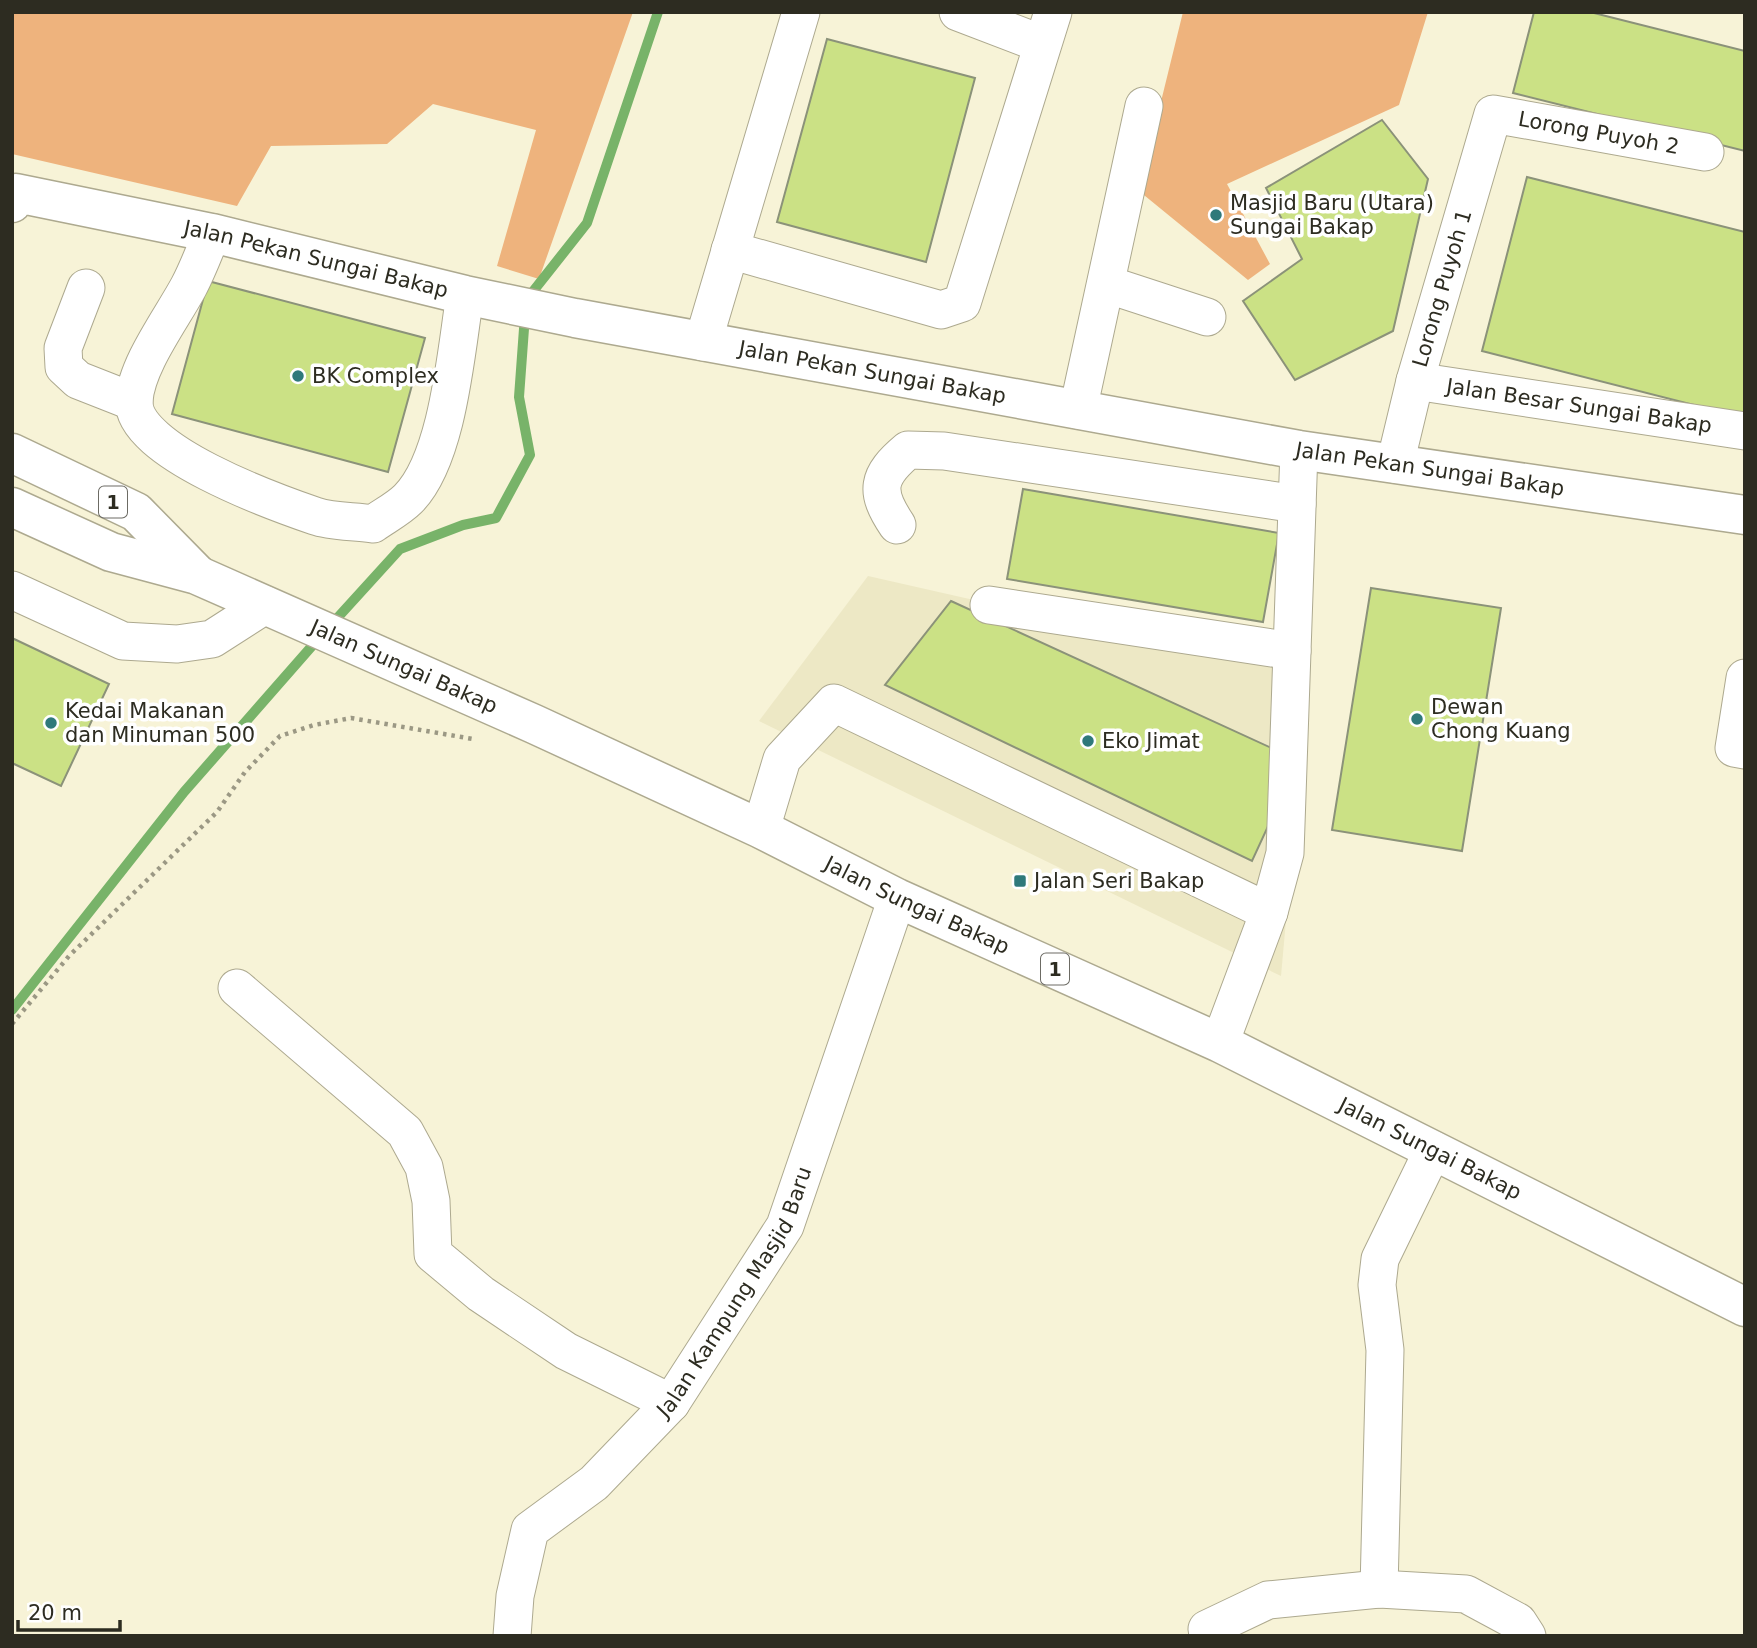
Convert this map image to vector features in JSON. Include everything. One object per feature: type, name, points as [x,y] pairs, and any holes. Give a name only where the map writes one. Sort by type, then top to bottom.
[{"type":"main road","name":"Jalan Pekan Sungai Bakap","points":[[13,196],[212,233],[481,299],[703,342],[1299,450],[1745,514]]},
{"type":"main road","name":"Jalan Sungai Bakap","points":[[12,453],[136,512],[197,575]]},
{"type":"main road","name":"Jalan Sungai Bakap","points":[[12,507],[111,552],[197,575],[359,645],[761,830],[897,898],[1220,1043],[1745,1307]]},
{"type":"street","points":[[703,342],[801,12]]},
{"type":"street","points":[[730,250],[941,310],[962,303],[1048,28],[958,12]]},
{"type":"street","points":[[1078,410],[1144,106]]},
{"type":"street","name":"Lorong Puyoh 2","points":[[1493,114],[1705,152]]},
{"type":"street","name":"Lorong Puyoh 1","points":[[1395,464],[1415,381],[1493,114]]},
{"type":"street","points":[[212,233],[191,283],[150,354],[134,402],[138,417],[153,437],[186,462],[317,517],[373,524],[407,500],[428,472],[481,299]]},
{"type":"street","points":[[1106,284],[1207,317]]},
{"type":"street","points":[[86,288],[63,348],[64,367],[78,380],[134,402]]},
{"type":"street","name":"Jalan Besar Sungai Bakap","points":[[1415,381],[1745,431]]},
{"type":"street","points":[[897,525],[882,503],[881,487],[888,467],[908,450],[944,451],[1297,504]]},
{"type":"street","points":[[1220,1043],[1269,912],[1285,852],[1299,450]]},
{"type":"street","points":[[12,590],[123,640],[177,644],[212,639],[265,605]]},
{"type":"street","points":[[989,605],[1292,651]]},
{"type":"street","points":[[1745,677],[1734,748],[1745,750]]},
{"type":"street","points":[[761,830],[782,759],[834,703],[1269,912]]},
{"type":"street","name":"Jalan Kampung Masjid Baru","points":[[512,1636],[515,1595],[530,1530],[594,1483],[671,1403],[785,1226],[897,898]]},
{"type":"street","points":[[237,988],[405,1132],[424,1167],[431,1200],[433,1254],[481,1294],[566,1351],[671,1403]]},
{"type":"street","points":[[1379,1589],[1385,1350],[1377,1285],[1380,1259],[1433,1150]]},
{"type":"street","points":[[1207,1629],[1268,1600],[1379,1589],[1466,1594],[1518,1622],[1527,1636]]},
{"type":"path","points":[[12,1024],[69,956],[217,812],[245,772],[280,736],[314,724],[351,718],[480,740]]},
{"type":"shaded area","points":[[12,12],[633,12],[539,279],[497,266],[536,130],[433,104],[387,144],[271,146],[237,206],[12,154]]},
{"type":"shaded area","points":[[1183,12],[1428,12],[1399,105],[1227,184],[1270,264],[1248,280],[1139,191]]},
{"type":"shaded area","points":[[868,576],[1308,676],[1281,976],[759,721]]},
{"type":"building","points":[[1534,12],[1590,12],[1745,51],[1745,151],[1513,93]]},
{"type":"building","points":[[827,39],[975,78],[926,262],[777,222]]},
{"type":"building","points":[[1382,120],[1428,179],[1393,331],[1295,380],[1243,301],[1302,259],[1266,188]]},
{"type":"building","points":[[1527,177],[1745,232],[1745,418],[1482,351]]},
{"type":"building","name":"BK Complex","points":[[208,281],[425,338],[388,472],[172,414]]},
{"type":"building","points":[[1023,489],[1279,533],[1263,622],[1007,579]]},
{"type":"building","name":"Dewan Chong Kuang","points":[[1371,588],[1501,608],[1462,851],[1332,830]]},
{"type":"building","points":[[951,601],[1278,751],[1281,798],[1252,861],[885,685]]},
{"type":"building","name":"Kedai Makanan dan Minuman 500","points":[[12,638],[109,684],[61,786],[12,763]]},
{"type":"waterway","points":[[527,299],[587,223],[658,12]]},
{"type":"waterway","points":[[330,626],[400,549],[463,525],[496,518],[530,455],[519,397],[525,315]]},
{"type":"waterway","points":[[12,1010],[184,792],[319,638]]},
{"type":"place","name":"Masjid Baru (Utara) Sungai Bakap","points":[[1216,215]]},
{"type":"place","name":"BK Complex","points":[[298,376]]},
{"type":"place","name":"Dewan Chong Kuang","points":[[1417,719]]},
{"type":"place","name":"Kedai Makanan dan Minuman 500","points":[[51,723]]},
{"type":"place","name":"Eko Jimat","points":[[1088,741]]},
{"type":"place","name":"Jalan Seri Bakap","points":[[1020,881]]}]
